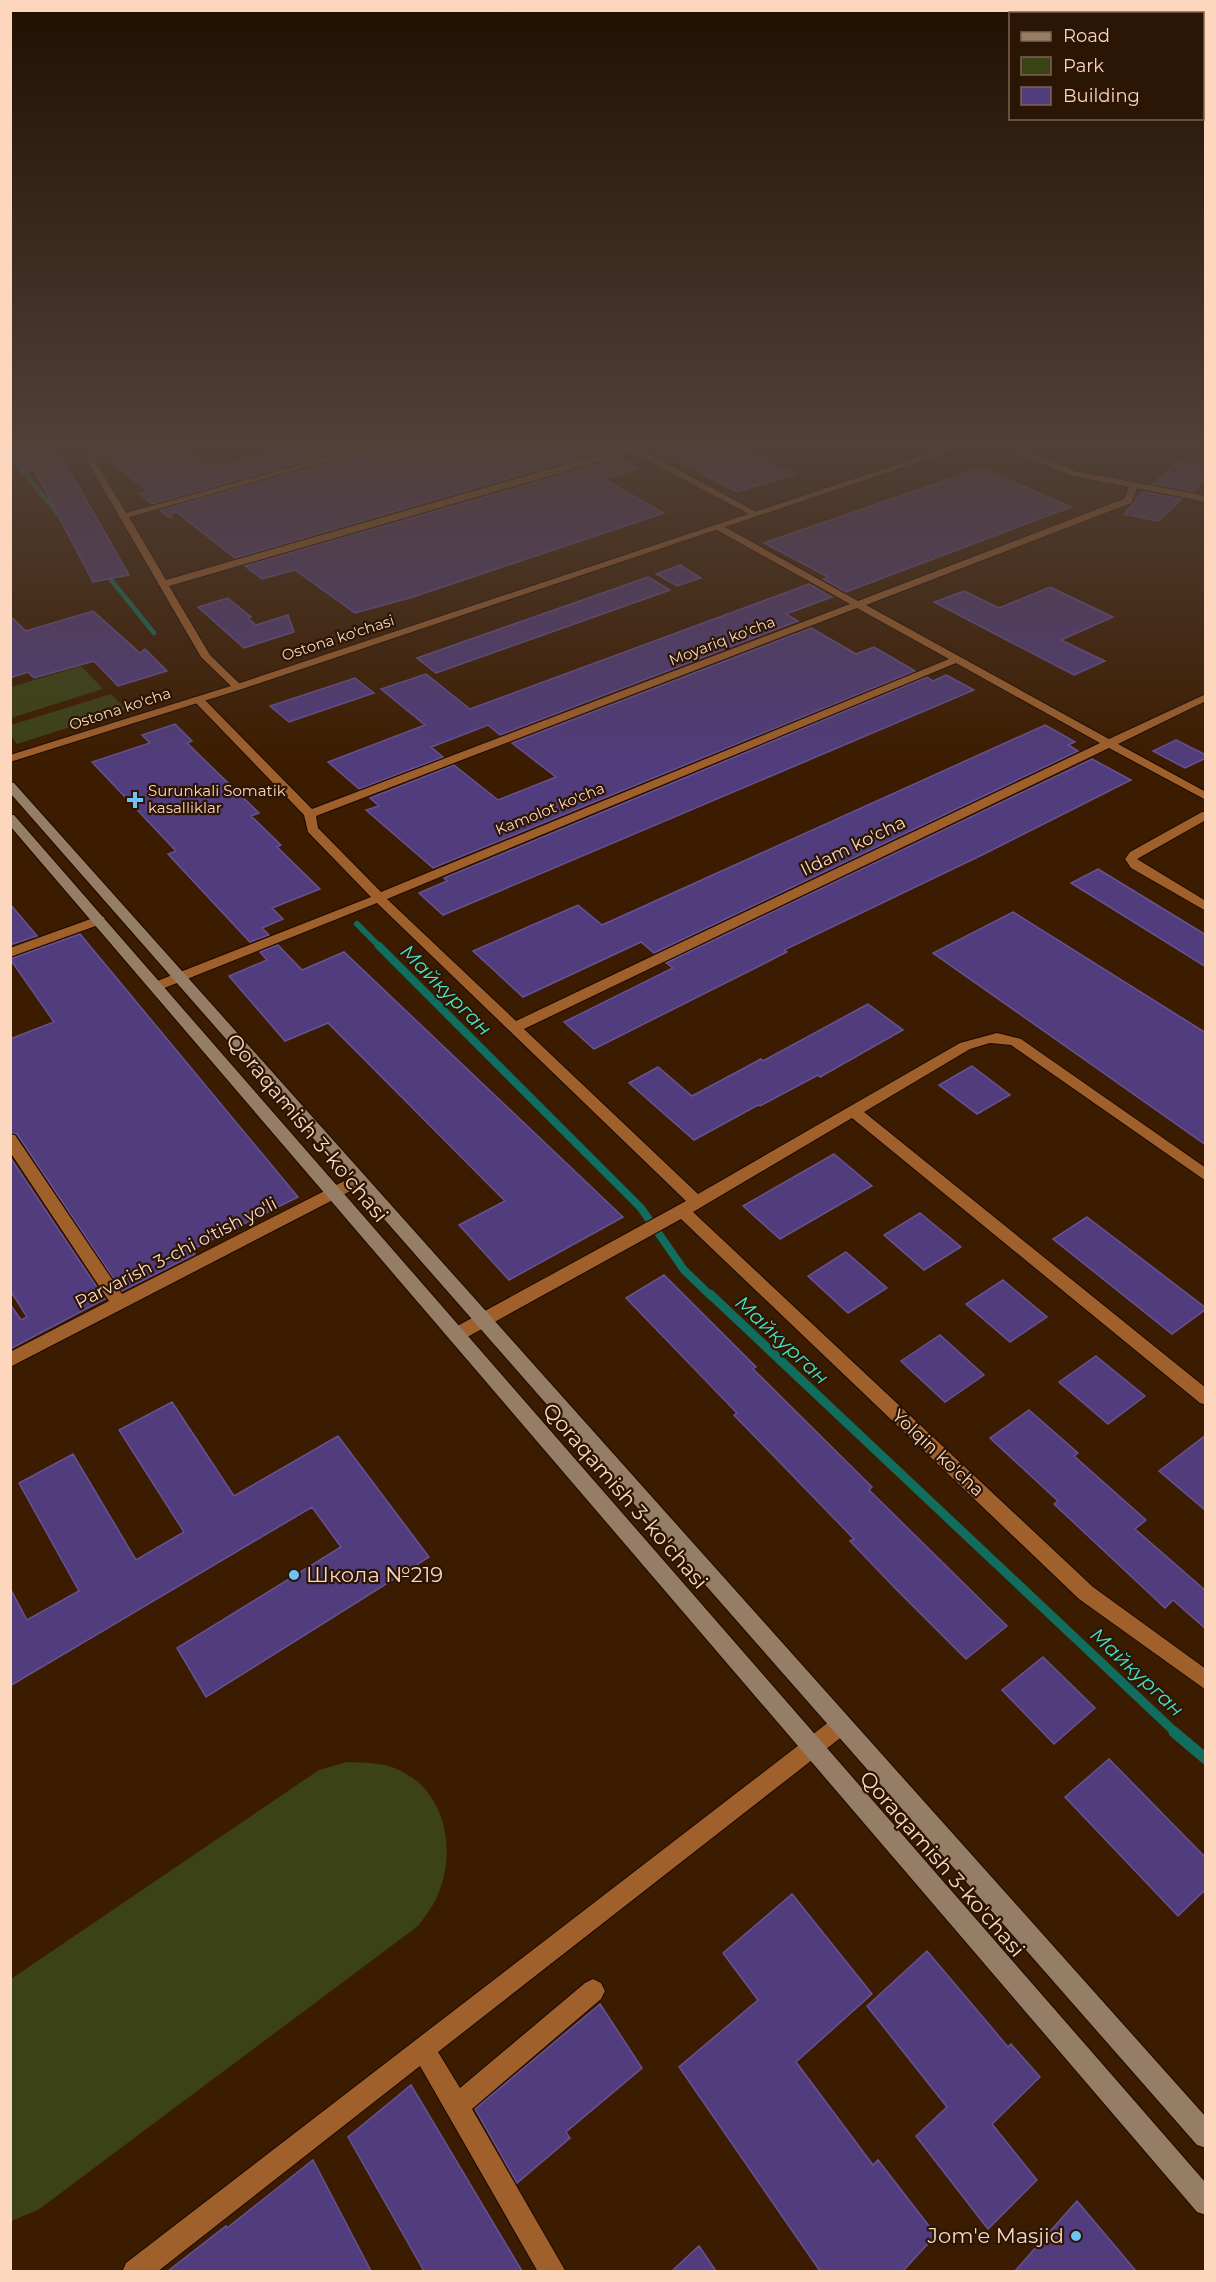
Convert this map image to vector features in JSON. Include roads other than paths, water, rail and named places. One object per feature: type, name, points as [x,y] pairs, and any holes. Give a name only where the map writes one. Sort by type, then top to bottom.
[{"type":"main road","name":"Qoraqamish 3-ko'chasi","points":[[10,785],[1206,2136]]},
{"type":"main road","name":"Qoraqamish 3-ko'chasi","points":[[10,818],[1206,2203]]},
{"type":"street","points":[[146,553],[206,657],[238,687]]},
{"type":"street","points":[[164,584],[269,553]]},
{"type":"street","name":"Ostona ko'chasi","points":[[238,687],[639,553]]},
{"type":"street","points":[[766,553],[1206,797]]},
{"type":"street","name":"Moyariq ko'cha","points":[[310,814],[992,553]]},
{"type":"street","name":"Kamolot ko'cha","points":[[157,986],[337,915],[955,660]]},
{"type":"street","name":"Ostona ko'cha","points":[[10,759],[238,687]]},
{"type":"street","name":"Ildam ko'cha","points":[[516,1027],[1206,697]]},
{"type":"street","name":"Yolqin ko'cha","points":[[198,699],[310,814],[312,829],[373,900],[516,1027],[689,1207],[1086,1593],[1206,1681]]},
{"type":"street","points":[[1203,819],[1134,855],[1131,859],[1135,865],[1206,907]]},
{"type":"street","points":[[10,953],[99,920]]},
{"type":"street","points":[[456,1335],[689,1207],[965,1046],[989,1038],[1003,1036],[1016,1042],[1206,1176]]},
{"type":"street","points":[[853,1111],[1206,1398]]},
{"type":"street","points":[[10,1139],[120,1304]]},
{"type":"street","name":"Parvarish 3-chi o'tish yo'li","points":[[10,1360],[359,1180]]},
{"type":"street","points":[[135,2271],[841,1725]]},
{"type":"street","points":[[457,2106],[593,1990]]},
{"type":"street","points":[[423,2048],[553,2271]]},
{"type":"waterway","name":"Майкурган","points":[[104,571],[154,633]]},
{"type":"waterway","name":"Майкурган","points":[[357,924],[641,1208],[684,1270],[711,1296]]},
{"type":"waterway","name":"Майкурган","points":[[710,1294],[1176,1733]]},
{"type":"waterway","name":"Майкурган","points":[[1174,1732],[1206,1759]]},
{"type":"place","name":"Surunkali Somatik kasalliklar","points":[[135,800]]},
{"type":"place","name":"Школа №219","points":[[294,1575]]},
{"type":"place","name":"Jom'e Masjid","points":[[1076,2236]]}]
